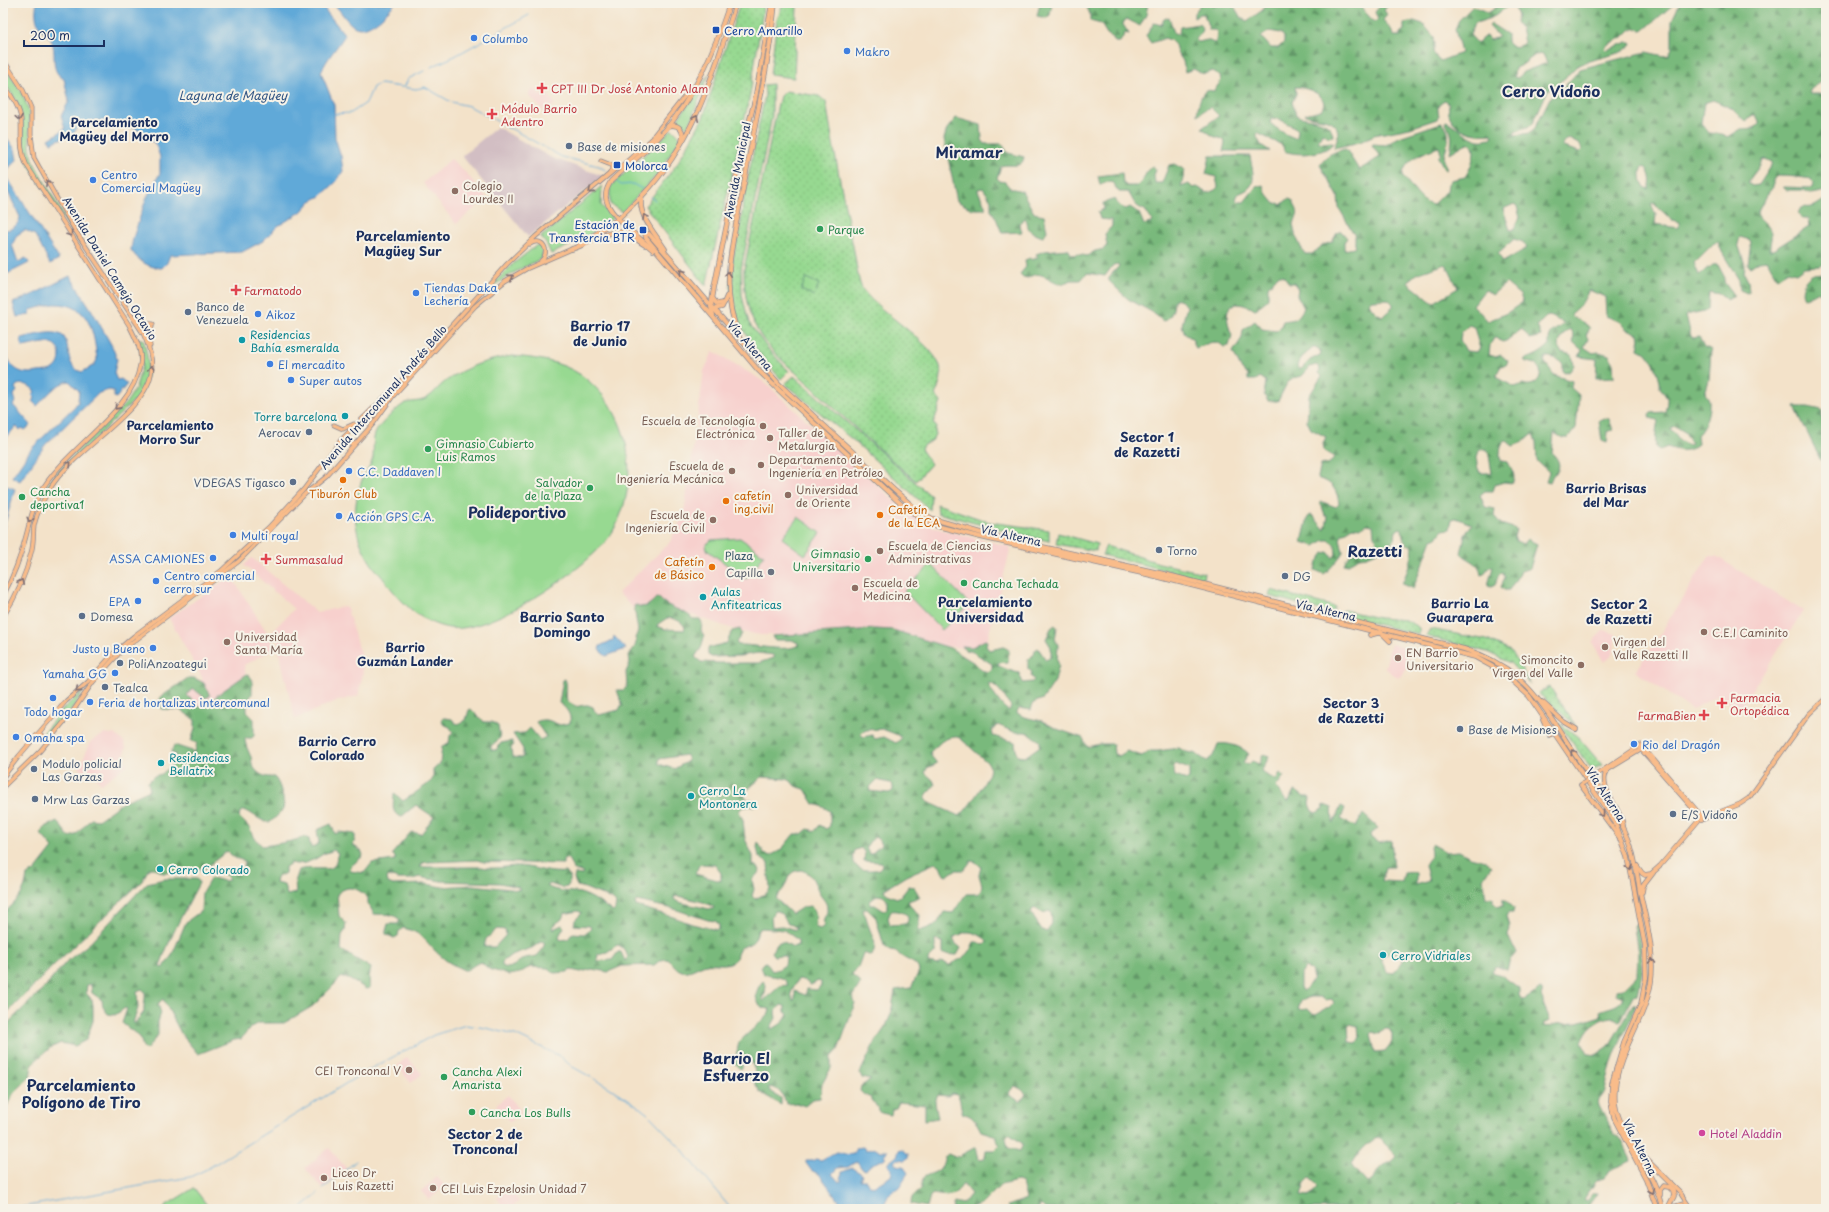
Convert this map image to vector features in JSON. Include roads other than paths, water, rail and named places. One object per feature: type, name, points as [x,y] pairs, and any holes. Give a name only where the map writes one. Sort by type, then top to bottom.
[{"type":"highway","name":"Avenida Intercomunal Andrés Bello","points":[[714,46],[730,3]]},
{"type":"highway","name":"Avenida Intercomunal Andrés Bello","points":[[642,196],[669,164],[698,113],[736,3]]},
{"type":"highway","name":"Avenida Municipal","points":[[713,307],[712,299],[714,288],[740,158],[755,99],[772,3]]},
{"type":"highway","name":"Avenida Municipal","points":[[740,339],[729,306],[728,289],[730,262],[766,68],[776,3]]},
{"type":"highway","points":[[662,258],[619,218],[608,204],[605,194],[611,181],[639,156],[668,126],[696,88],[705,71],[714,46]]},
{"type":"highway","points":[[618,168],[668,126],[676,126],[682,132],[684,136],[680,147]]},
{"type":"highway","points":[[642,196],[640,202],[641,210],[671,259]]},
{"type":"highway","points":[[572,249],[604,235],[615,232],[628,234],[650,248]]},
{"type":"highway","points":[[662,258],[646,238],[646,233],[649,234],[671,259]]},
{"type":"highway","name":"Vía Alterna","points":[[662,258],[758,370],[907,509],[930,523],[1027,548],[1148,575],[1381,632],[1483,660],[1499,669],[1516,683],[1537,707],[1611,817],[1628,857],[1643,933],[1646,954],[1646,978],[1641,1004],[1624,1042],[1612,1083],[1612,1102],[1616,1122],[1662,1209]]},
{"type":"highway","name":"Vía Alterna","points":[[671,259],[767,371],[797,401],[910,504],[933,519],[989,535],[1157,572],[1464,649],[1484,656],[1518,678],[1543,706],[1613,810],[1624,830],[1634,859],[1651,947],[1650,983],[1646,1002],[1618,1073],[1615,1092],[1616,1104],[1620,1119],[1652,1180],[1660,1199],[1662,1209]]},
{"type":"highway","points":[[700,292],[708,296],[711,295],[714,288]]},
{"type":"highway","points":[[700,301],[713,307],[722,307],[726,302],[728,289]]},
{"type":"highway","points":[[712,299],[717,304],[726,302]]},
{"type":"highway","points":[[713,307],[713,316]]},
{"type":"highway","points":[[1370,635],[1381,632],[1390,641]]},
{"type":"highway","points":[[1532,692],[1564,722],[1576,729]]},
{"type":"highway","points":[[1537,707],[1550,735]]},
{"type":"highway","points":[[1607,771],[1604,780],[1606,788],[1622,818],[1624,830]]},
{"type":"highway","points":[[1581,785],[1623,844]]},
{"type":"highway","points":[[1634,859],[1639,869],[1645,875],[1651,874],[1659,867]]},
{"type":"highway","points":[[1641,897],[1643,886],[1659,867]]},
{"type":"highway","points":[[1628,1134],[1646,1159],[1670,1183]]},
{"type":"highway","points":[[1660,1199],[1662,1187],[1667,1186],[1672,1189],[1674,1196],[1662,1209]]},
{"type":"main road","name":"Avenida Intercomunal Andrés Bello","points":[[3,777],[13,762],[70,697],[88,682],[116,651],[221,571],[270,526],[304,489],[313,475],[341,440],[402,380],[507,264],[655,134],[679,106],[698,78],[714,46]]},
{"type":"main road","name":"Avenida Daniel Camejo Octavio","points":[[3,59],[23,90],[31,108],[31,135],[34,158],[73,227],[143,333],[151,351],[152,375],[147,387],[138,400],[92,445],[79,455],[60,474],[51,486],[42,504],[34,527],[33,546],[27,569],[3,617]]},
{"type":"main road","name":"Avenida Daniel Camejo Octavio","points":[[3,83],[12,97],[21,120],[21,151],[26,164],[126,319],[138,343],[140,364],[132,390],[89,437],[61,464],[45,484],[31,515],[17,566],[3,596]]},
{"type":"main road","points":[[601,161],[606,162],[612,167],[612,171],[606,178]]},
{"type":"main road","name":"Avenida Intercomunal Andrés Bello","points":[[3,787],[27,765],[48,741],[73,711],[93,682],[122,650],[239,561],[306,493],[326,477],[373,424],[393,396],[474,306],[505,281],[537,264],[572,249],[619,218],[642,196]]},
{"type":"main road","points":[[524,248],[533,242],[542,242],[547,251],[545,257],[537,264]]},
{"type":"main road","points":[[131,315],[139,322],[153,325],[148,335],[151,351]]},
{"type":"main road","points":[[334,425],[343,429],[359,421]]},
{"type":"main road","points":[[341,440],[345,444],[356,444]]},
{"type":"main road","points":[[1659,867],[1696,823],[1740,804],[1749,798],[1808,714],[1826,698]]},
{"type":"main road","points":[[39,733],[48,741]]},
{"type":"main road","points":[[1641,748],[1704,819]]},
{"type":"main road","points":[[1598,774],[1607,771],[1641,748]]},
{"type":"main road","points":[[1581,785],[1641,748]]},
{"type":"main road","points":[[1670,1183],[1681,1194],[1690,1207]]},
{"type":"main road","points":[[1678,1205],[1681,1194]]},
{"type":"main road","points":[[1662,1209],[1683,1204],[1690,1207]]},
{"type":"water","name":"Laguna de Magüey","points":[[37,3],[328,3],[325,10],[345,35],[321,72],[334,105],[335,138],[341,156],[343,171],[336,182],[321,196],[311,201],[301,212],[278,226],[263,241],[242,252],[170,255],[167,263],[162,268],[153,267],[144,263],[131,250],[133,238],[146,199],[160,173],[160,157],[156,145],[145,133],[134,128],[101,120],[79,123],[74,133],[51,143],[49,139],[65,129],[61,116],[69,101],[64,79],[56,72],[52,42],[38,25],[36,19]]},
{"type":"water","points":[[330,3],[395,3],[376,22],[364,28],[358,28],[352,25],[336,7]]},
{"type":"water","points":[[3,133],[15,149],[17,160],[8,170],[8,179],[59,259],[50,264],[35,235],[25,230],[17,235],[12,245],[18,262],[26,258],[29,263],[3,276],[3,230],[9,230],[14,227],[18,223],[20,217],[3,185]]},
{"type":"water","points":[[70,276],[112,346],[117,359],[114,373],[117,380],[121,379],[127,384],[116,398],[114,397],[114,391],[109,390],[99,393],[45,445],[20,481],[12,477],[31,449],[75,406],[78,402],[79,391],[69,381],[52,391],[37,406],[32,401],[35,398],[32,395],[35,392],[27,385],[17,385],[15,388],[17,391],[14,395],[16,402],[13,405],[31,425],[25,430],[22,428],[20,430],[16,426],[3,442],[3,341],[7,355],[13,366],[17,370],[23,372],[30,373],[50,371],[58,364],[60,357],[58,349],[53,344],[43,343],[22,347],[21,338],[44,333],[60,334],[64,337],[69,357],[73,366],[77,370],[82,372],[94,365],[97,360],[94,339],[92,330],[83,314],[75,308],[66,305],[54,304],[30,310],[30,315],[17,317],[13,303]]},
{"type":"water","points":[[7,486],[15,489],[3,530],[3,499]]},
{"type":"water","points":[[614,636],[626,649],[606,656],[599,650],[600,646],[613,640]]},
{"type":"water","points":[[863,1147],[866,1150],[876,1148],[880,1151],[888,1151],[884,1155],[886,1157],[871,1165],[866,1170],[862,1169],[857,1161],[848,1167],[837,1168],[832,1174],[839,1182],[841,1181],[842,1172],[852,1168],[862,1174],[860,1180],[866,1180],[868,1184],[873,1187],[891,1176],[892,1169],[888,1163],[897,1156],[899,1150],[902,1149],[908,1154],[908,1158],[905,1160],[898,1159],[894,1162],[896,1165],[903,1166],[908,1173],[899,1187],[889,1194],[882,1209],[845,1209],[820,1175],[811,1170],[806,1163],[806,1161],[813,1161],[815,1159],[821,1160],[836,1152],[848,1155],[853,1154],[856,1148]]},
{"type":"waterway","points":[[431,67],[455,56],[529,15]]},
{"type":"waterway","points":[[405,86],[408,79],[424,71]]},
{"type":"waterway","points":[[334,114],[351,113],[366,103],[373,87],[380,84],[416,89],[425,87],[451,102],[469,106],[562,157],[599,166],[605,170]]},
{"type":"waterway","points":[[617,182],[621,185],[633,184],[642,189]]},
{"type":"waterway","points":[[650,197],[655,200]]},
{"type":"waterway","points":[[11,1209],[190,1177],[207,1169],[363,1073],[434,1035],[466,1025],[515,1035],[560,1056],[571,1066],[635,1104],[649,1115],[681,1148],[731,1209]]},
{"type":"waterway","points":[[323,1189],[356,1161]]},
{"type":"waterway","points":[[300,1209],[318,1193]]},
{"type":"place","name":"Cerro Amarillo","points":[[716,30]]},
{"type":"place","name":"Columbo","points":[[474,38]]},
{"type":"place","name":"Makro","points":[[847,51]]},
{"type":"place","name":"CPT III Dr José Antonio Alam","points":[[542,88]]},
{"type":"place","name":"Módulo Barrio Adentro","points":[[492,114]]},
{"type":"place","name":"Base de misiones","points":[[569,146]]},
{"type":"place","name":"Molorca","points":[[617,165]]},
{"type":"place","name":"Centro Comercial Magüey","points":[[93,180]]},
{"type":"place","name":"Colegio Lourdes II","points":[[455,191]]},
{"type":"place","name":"Parque","points":[[820,229]]},
{"type":"place","name":"Estación de Transfercia BTR","points":[[643,230]]},
{"type":"place","name":"Farmatodo","points":[[236,290]]},
{"type":"place","name":"Tiendas Daka Lechería","points":[[416,293]]},
{"type":"place","name":"Banco de Venezuela","points":[[188,312]]},
{"type":"place","name":"Aikoz","points":[[258,314]]},
{"type":"place","name":"Residencias Bahía esmeralda","points":[[242,340]]},
{"type":"place","name":"El mercadito","points":[[270,364]]},
{"type":"place","name":"Super autos","points":[[291,380]]},
{"type":"place","name":"Torre barcelona","points":[[345,416]]},
{"type":"place","name":"Escuela de Tecnología Electrónica","points":[[763,426]]},
{"type":"place","name":"Aerocav","points":[[309,432]]},
{"type":"place","name":"Taller de Metalurgia","points":[[770,438]]},
{"type":"place","name":"Gimnasio Cubierto Luis Ramos","points":[[428,449]]},
{"type":"place","name":"Departamento de Ingeniería en Petróleo","points":[[761,465]]},
{"type":"place","name":"C.C. Daddaven I","points":[[349,471]]},
{"type":"place","name":"Escuela de Ingeniería Mecánica","points":[[732,471]]},
{"type":"place","name":"Tiburón Club","points":[[343,480]]},
{"type":"place","name":"VDEGAS Tigasco","points":[[293,482]]},
{"type":"place","name":"Salvador de la Plaza","points":[[590,488]]},
{"type":"place","name":"Universidad de Oriente","points":[[788,495]]},
{"type":"place","name":"Cancha deportiva1","points":[[22,497]]},
{"type":"place","name":"cafetín ing.civil","points":[[726,501]]},
{"type":"place","name":"Cafetín de la ECA","points":[[880,515]]},
{"type":"place","name":"Acción GPS C.A.","points":[[339,516]]},
{"type":"place","name":"Escuela de Ingeniería Civil","points":[[713,520]]},
{"type":"place","name":"Multi royal","points":[[233,535]]},
{"type":"place","name":"Torno","points":[[1159,550]]},
{"type":"place","name":"Escuela de Ciencias Administrativas","points":[[880,551]]},
{"type":"place","name":"ASSA CAMIONES","points":[[213,558]]},
{"type":"place","name":"Summasalud","points":[[266,559]]},
{"type":"place","name":"Gimnasio Universitario","points":[[868,559]]},
{"type":"place","name":"Cafetín de Básico","points":[[712,567]]},
{"type":"place","name":"Capilla","points":[[771,572]]},
{"type":"place","name":"DG","points":[[1285,576]]},
{"type":"place","name":"Centro comercial cerro sur","points":[[156,581]]},
{"type":"place","name":"Cancha Techada","points":[[964,583]]},
{"type":"place","name":"Escuela de Medicina","points":[[855,588]]},
{"type":"place","name":"Aulas Anfiteatricas","points":[[703,597]]},
{"type":"place","name":"EPA","points":[[138,601]]},
{"type":"place","name":"Domesa","points":[[82,616]]},
{"type":"place","name":"C.E.I Caminito","points":[[1704,632]]},
{"type":"place","name":"Universidad Santa María","points":[[227,642]]},
{"type":"place","name":"Virgen del Valle Razetti II","points":[[1605,647]]},
{"type":"place","name":"Justo y Bueno","points":[[153,648]]},
{"type":"place","name":"EN Barrio Universitario","points":[[1398,658]]},
{"type":"place","name":"PoliAnzoategui","points":[[120,663]]},
{"type":"place","name":"Simoncito Virgen del Valle","points":[[1581,665]]},
{"type":"place","name":"Yamaha GG","points":[[115,673]]},
{"type":"place","name":"Tealca","points":[[105,687]]},
{"type":"place","name":"Todo hogar","points":[[53,698]]},
{"type":"place","name":"Feria de hortalizas intercomunal","points":[[90,702]]},
{"type":"place","name":"Farmacia Ortopédica","points":[[1722,703]]},
{"type":"place","name":"FarmaBien","points":[[1704,715]]},
{"type":"place","name":"Base de Misiones","points":[[1460,729]]},
{"type":"place","name":"Omaha spa","points":[[16,737]]},
{"type":"place","name":"Rio del Dragón","points":[[1634,744]]},
{"type":"place","name":"Residencias Bellatrix","points":[[161,763]]},
{"type":"place","name":"Modulo policial Las Garzas","points":[[34,769]]},
{"type":"place","name":"Cerro La Montonera","points":[[691,796]]},
{"type":"place","name":"Mrw Las Garzas","points":[[35,799]]},
{"type":"place","name":"E/S Vidoño","points":[[1673,814]]},
{"type":"place","name":"Cerro Colorado","points":[[160,869]]},
{"type":"place","name":"Cerro Vidriales","points":[[1383,955]]},
{"type":"place","name":"CEI Tronconal V","points":[[409,1070]]},
{"type":"place","name":"Cancha Alexi Amarista","points":[[444,1077]]},
{"type":"place","name":"Cancha Los Bulls","points":[[472,1112]]},
{"type":"place","name":"Hotel Aladdin","points":[[1702,1133]]},
{"type":"place","name":"Liceo Dr Luis Razetti","points":[[324,1178]]},
{"type":"place","name":"CEI Luis Ezpelosin Unidad 7","points":[[433,1188]]},
{"type":"district","name":"Cerro Vidoño","points":[[1551,90]]},
{"type":"district","name":"Parcelamiento Magüey del Morro","points":[[114,129]]},
{"type":"district","name":"Miramar","points":[[969,151]]},
{"type":"district","name":"Parcelamiento Magüey Sur","points":[[403,242]]},
{"type":"district","name":"Barrio 17 de Junio","points":[[600,332]]},
{"type":"district","name":"Parcelamiento Morro Sur","points":[[170,432]]},
{"type":"district","name":"Sector 1 de Razetti","points":[[1147,444]]},
{"type":"district","name":"Barrio Brisas del Mar","points":[[1606,495]]},
{"type":"district","name":"Polideportivo","points":[[517,511]]},
{"type":"district","name":"Razetti","points":[[1375,550]]},
{"type":"district","name":"Parcelamiento Universidad","points":[[985,608]]},
{"type":"district","name":"Barrio La Guarapera","points":[[1460,610]]},
{"type":"district","name":"Sector 2 de Razetti","points":[[1619,610]]},
{"type":"district","name":"Barrio Santo Domingo","points":[[562,624]]},
{"type":"district","name":"Barrio Guzmán Lander","points":[[405,654]]},
{"type":"district","name":"Sector 3 de Razetti","points":[[1351,710]]},
{"type":"district","name":"Barrio Cerro Colorado","points":[[337,748]]},
{"type":"district","name":"Barrio El Esfuerzo","points":[[736,1066]]},
{"type":"district","name":"Parcelamiento Polígono de Tiro","points":[[81,1092]]},
{"type":"district","name":"Sector 2 de Tronconal","points":[[485,1140]]},
{"type":"park label","name":"Plaza","points":[[739,555]]}]
